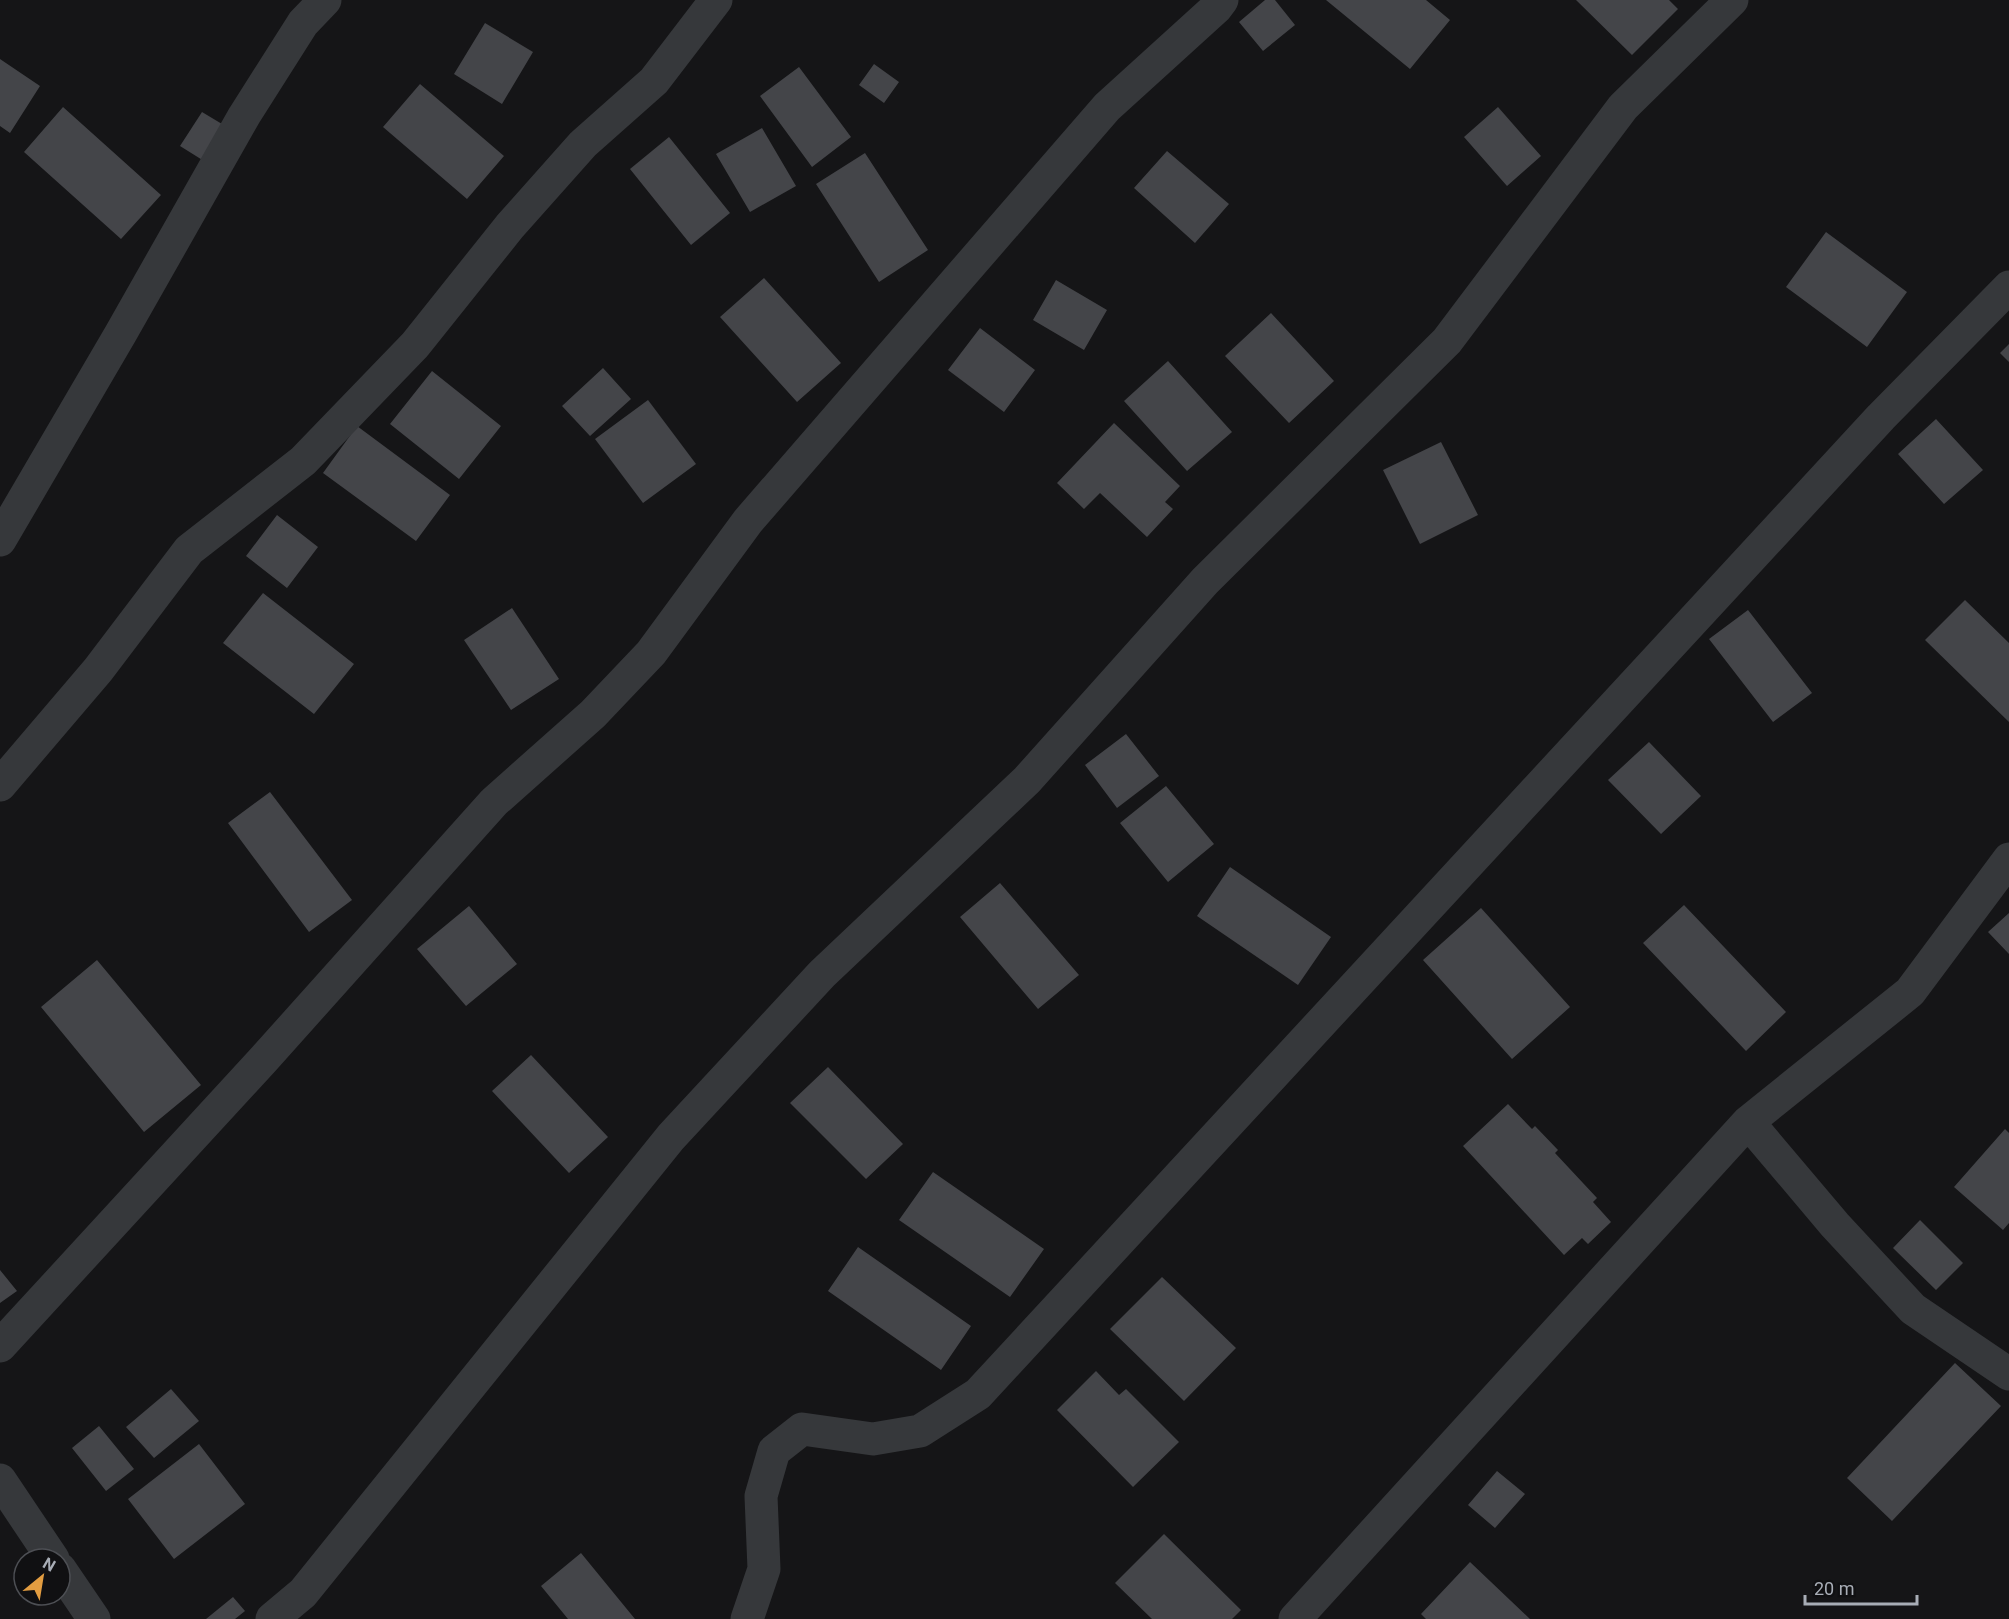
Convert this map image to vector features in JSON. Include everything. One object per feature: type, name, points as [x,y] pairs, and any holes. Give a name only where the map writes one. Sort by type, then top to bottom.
[{"type":"street","points":[[0,540],[244,116],[303,23],[325,0]]},
{"type":"street","points":[[0,785],[98,670],[189,550],[303,461],[415,345],[510,226],[583,144],[654,81],[716,0]]},
{"type":"street","points":[[0,1346],[263,1060],[494,802],[593,714],[651,653],[748,521],[1107,107],[1222,0]]},
{"type":"street","points":[[272,1619],[303,1593],[671,1137],[822,974],[1027,780],[1205,582],[1448,341],[1623,107],[1732,0]]},
{"type":"street","points":[[747,1619],[764,1569],[761,1496],[774,1451],[802,1429],[873,1439],[920,1431],[978,1394],[1881,417],[2009,287]]},
{"type":"street","points":[[1295,1619],[1748,1122],[1910,992],[2009,859]]},
{"type":"street","points":[[1748,1122],[1835,1226],[1913,1309],[2009,1374]]},
{"type":"street","points":[[0,1480],[45,1547]]},
{"type":"street","points":[[72,1587],[94,1619]]},
{"type":"building","points":[[1265,0],[1275,0],[1295,25],[1263,51],[1239,22]]},
{"type":"building","points":[[1326,0],[1426,0],[1450,20],[1410,69]]},
{"type":"building","points":[[1576,0],[1669,0],[1678,9],[1632,55]]},
{"type":"building","points":[[485,23],[533,52],[502,104],[454,74]]},
{"type":"building","points":[[0,59],[40,86],[10,133],[0,126]]},
{"type":"building","points":[[874,64],[899,82],[884,103],[859,85]]},
{"type":"building","points":[[799,67],[851,137],[812,167],[760,96]]},
{"type":"building","points":[[420,84],[504,156],[467,199],[383,127]]},
{"type":"building","points":[[63,107],[161,195],[121,239],[24,152]]},
{"type":"building","points":[[1498,107],[1541,156],[1507,186],[1464,137]]},
{"type":"building","points":[[202,112],[227,127],[204,161],[180,146]]},
{"type":"building","points":[[762,128],[796,186],[750,212],[716,154]]},
{"type":"building","points":[[669,137],[730,213],[691,245],[630,169]]},
{"type":"building","points":[[1167,151],[1229,204],[1195,243],[1134,188]]},
{"type":"building","points":[[865,153],[928,250],[879,282],[816,184]]},
{"type":"building","points":[[1826,232],[1907,292],[1867,347],[1786,287]]},
{"type":"building","points":[[764,278],[841,363],[797,402],[720,317]]},
{"type":"building","points":[[1056,280],[1107,310],[1084,350],[1033,320]]},
{"type":"building","points":[[1271,313],[1334,381],[1289,423],[1225,356]]},
{"type":"building","points":[[980,328],[1035,370],[1004,412],[948,370]]},
{"type":"building","points":[[2009,344],[2009,362],[2000,353]]},
{"type":"building","points":[[1168,361],[1232,432],[1187,471],[1124,401]]},
{"type":"building","points":[[603,368],[631,399],[590,436],[562,406]]},
{"type":"building","points":[[432,371],[501,426],[459,479],[390,424]]},
{"type":"building","points":[[648,400],[696,464],[643,503],[595,439]]},
{"type":"building","points":[[1936,419],[1983,470],[1944,504],[1898,454]]},
{"type":"building","points":[[1114,423],[1180,486],[1165,502],[1173,509],[1147,537],[1100,493],[1084,509],[1057,483]]},
{"type":"building","points":[[357,426],[450,495],[416,541],[323,473]]},
{"type":"building","points":[[1441,442],[1478,515],[1420,544],[1383,470]]},
{"type":"building","points":[[277,515],[318,547],[287,588],[246,556]]},
{"type":"building","points":[[263,593],[354,664],[314,714],[223,643]]},
{"type":"building","points":[[1965,600],[2009,643],[2009,722],[1925,640]]},
{"type":"building","points":[[512,608],[559,679],[511,710],[464,640]]},
{"type":"building","points":[[1748,610],[1812,693],[1773,722],[1709,639]]},
{"type":"building","points":[[1126,734],[1159,776],[1117,808],[1085,765]]},
{"type":"building","points":[[1649,742],[1701,796],[1661,834],[1608,780]]},
{"type":"building","points":[[1166,786],[1214,844],[1168,882],[1120,823]]},
{"type":"building","points":[[270,792],[352,900],[309,932],[228,823]]},
{"type":"building","points":[[1230,867],[1331,937],[1298,985],[1197,916]]},
{"type":"building","points":[[1000,883],[1079,975],[1038,1009],[960,917]]},
{"type":"building","points":[[1684,905],[1786,1012],[1746,1051],[1643,943]]},
{"type":"building","points":[[469,906],[517,964],[466,1006],[417,949]]},
{"type":"building","points":[[1481,908],[1570,1007],[1512,1059],[1423,960]]},
{"type":"building","points":[[2009,913],[2009,954],[1988,932]]},
{"type":"building","points":[[97,960],[201,1085],[144,1132],[41,1007]]},
{"type":"building","points":[[531,1055],[608,1137],[569,1173],[492,1091]]},
{"type":"building","points":[[828,1067],[903,1144],[866,1179],[790,1103]]},
{"type":"building","points":[[1508,1104],[1532,1129],[1535,1126],[1558,1150],[1555,1153],[1597,1198],[1593,1202],[1611,1222],[1588,1244],[1582,1238],[1564,1255],[1463,1146]]},
{"type":"building","points":[[2005,1129],[2009,1133],[2009,1223],[2003,1230],[1954,1187]]},
{"type":"building","points":[[933,1172],[1044,1249],[1010,1297],[899,1220]]},
{"type":"building","points":[[1920,1220],[1963,1263],[1936,1290],[1893,1248]]},
{"type":"building","points":[[858,1247],[971,1326],[941,1370],[828,1291]]},
{"type":"building","points":[[0,1270],[17,1291],[0,1303]]},
{"type":"building","points":[[1162,1277],[1236,1348],[1184,1401],[1110,1329]]},
{"type":"building","points":[[1955,1363],[2001,1406],[1892,1521],[1847,1478]]},
{"type":"building","points":[[1096,1371],[1119,1395],[1126,1389],[1179,1442],[1133,1487],[1057,1410]]},
{"type":"building","points":[[171,1389],[199,1421],[154,1458],[126,1427]]},
{"type":"building","points":[[99,1426],[134,1469],[106,1491],[72,1448]]},
{"type":"building","points":[[199,1444],[245,1504],[174,1559],[128,1499]]},
{"type":"building","points":[[1497,1471],[1525,1494],[1495,1528],[1468,1505]]},
{"type":"building","points":[[1164,1534],[1241,1610],[1232,1619],[1152,1619],[1115,1583]]},
{"type":"building","points":[[581,1553],[635,1619],[568,1619],[541,1586]]},
{"type":"building","points":[[1470,1562],[1530,1619],[1426,1619],[1421,1614]]},
{"type":"building","points":[[233,1597],[245,1611],[235,1619],[206,1619]]}]
